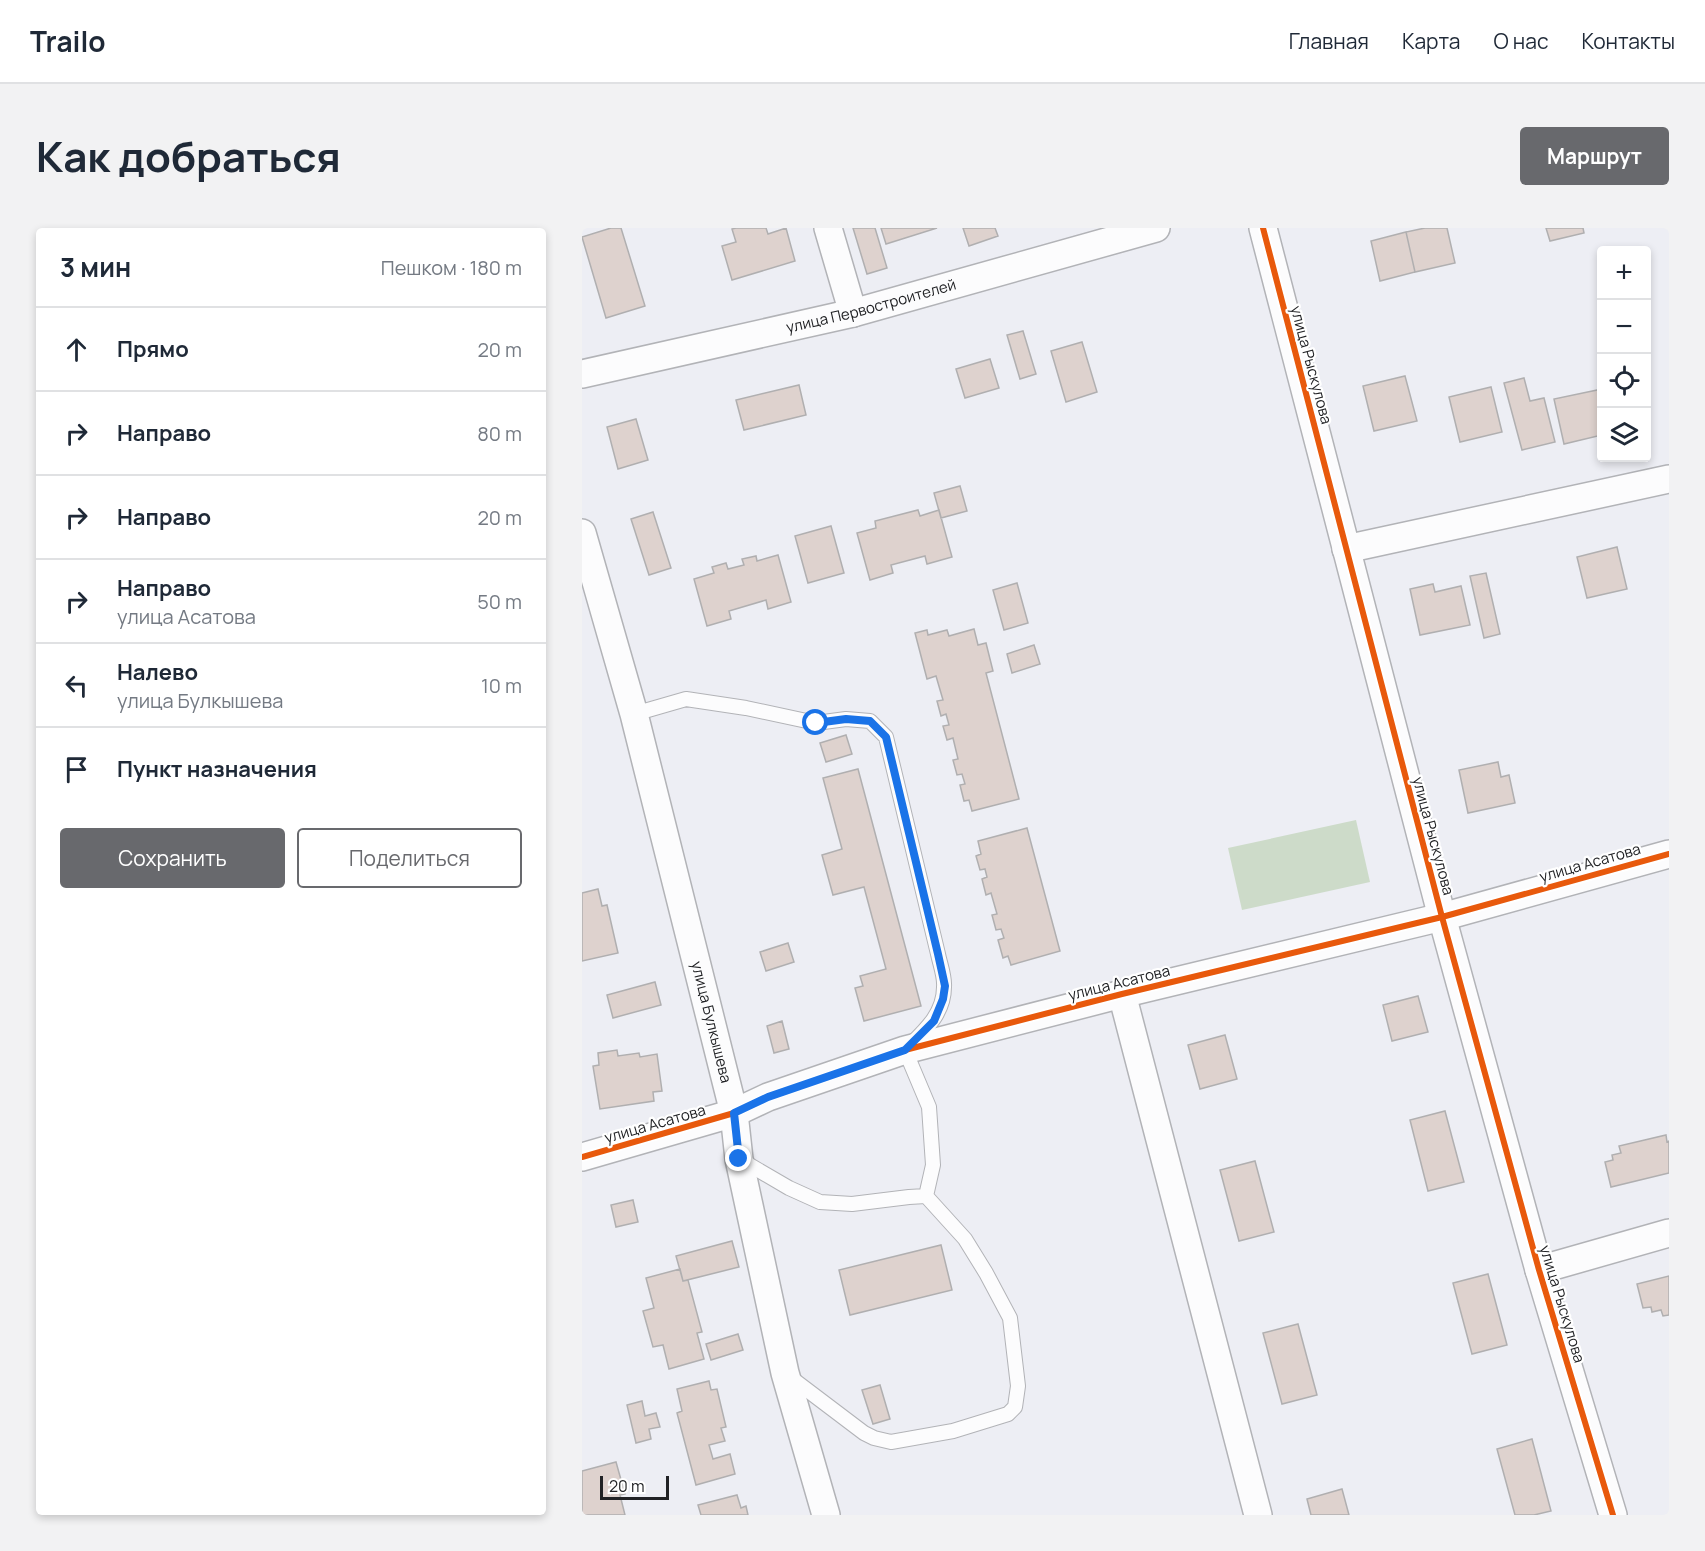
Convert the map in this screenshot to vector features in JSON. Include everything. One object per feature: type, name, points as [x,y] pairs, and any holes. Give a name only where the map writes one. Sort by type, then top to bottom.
[{"type":"street","points":[[828,228],[853,313]]},
{"type":"street","name":"улица Первостроителей","points":[[582,374],[853,313],[1156,228]]},
{"type":"street","name":"улица Рыскулова","points":[[1263,228],[1442,917],[1539,1270],[1613,1515]]},
{"type":"street","points":[[1346,549],[1669,479]]},
{"type":"street","name":"улица Булкышева","points":[[582,532],[634,714],[734,1113],[739,1159],[785,1373],[826,1515]]},
{"type":"street","name":"улица Асатова","points":[[582,1157],[734,1113],[768,1097],[905,1050],[1122,994],[1442,917],[1669,854]]},
{"type":"street","points":[[1122,994],[1258,1515]]},
{"type":"street","points":[[1539,1270],[1669,1233]]},
{"type":"lane","points":[[634,714],[686,699],[746,708],[816,723],[846,719],[870,721],[886,737],[945,986],[943,999],[934,1021],[905,1050],[929,1107],[933,1165],[926,1196]]},
{"type":"lane","points":[[739,1159],[789,1188],[820,1202],[852,1204],[926,1196]]},
{"type":"lane","points":[[785,1373],[864,1433],[891,1442],[953,1431],[1008,1414],[1015,1407],[1018,1386],[1010,1318],[965,1239],[926,1196]]},
{"type":"green space","points":[[1356,820],[1370,882],[1242,910],[1228,848]]},
{"type":"building","points":[[611,228],[621,228],[645,306],[606,318],[582,237]]},
{"type":"building","points":[[766,228],[768,234],[786,228],[795,261],[732,280],[722,246],[736,242],[732,229]]},
{"type":"building","points":[[853,228],[875,228],[887,268],[867,274]]},
{"type":"building","points":[[881,228],[937,228],[886,244]]},
{"type":"building","points":[[963,228],[995,228],[998,236],[969,246]]},
{"type":"building","points":[[1425,228],[1447,228],[1455,263],[1415,272],[1406,232]]},
{"type":"building","points":[[1546,228],[1583,228],[1584,233],[1550,241]]},
{"type":"building","points":[[1406,232],[1415,272],[1380,281],[1371,241]]},
{"type":"building","points":[[1023,331],[1036,374],[1020,379],[1007,335]]},
{"type":"building","points":[[1082,342],[1097,392],[1066,402],[1051,351]]},
{"type":"building","points":[[990,359],[999,388],[965,398],[956,369]]},
{"type":"building","points":[[1405,376],[1417,421],[1374,431],[1363,386]]},
{"type":"building","points":[[1524,378],[1530,401],[1544,398],[1555,442],[1522,450],[1504,383]]},
{"type":"building","points":[[799,385],[806,415],[744,430],[736,400]]},
{"type":"building","points":[[1491,387],[1502,432],[1460,442],[1449,397]]},
{"type":"building","points":[[1597,390],[1597,436],[1564,444],[1554,399]]},
{"type":"building","points":[[636,419],[648,460],[618,469],[607,427]]},
{"type":"building","points":[[960,486],[967,511],[941,518],[934,493]]},
{"type":"building","points":[[918,510],[920,516],[939,510],[952,557],[927,564],[925,556],[891,565],[893,573],[870,580],[857,533],[876,528],[875,521]]},
{"type":"building","points":[[653,512],[671,568],[649,575],[631,519]]},
{"type":"building","points":[[831,526],[844,573],[808,583],[795,536]]},
{"type":"building","points":[[1617,547],[1627,589],[1587,598],[1577,557]]},
{"type":"building","points":[[778,555],[791,602],[768,609],[766,600],[729,611],[731,619],[707,626],[694,579],[714,573],[712,567],[726,563],[728,569],[744,565],[742,559],[756,556],[757,561]]},
{"type":"building","points":[[1486,573],[1500,634],[1484,638],[1470,576]]},
{"type":"building","points":[[1017,583],[1028,623],[1004,630],[993,590]]},
{"type":"building","points":[[1433,584],[1435,592],[1461,586],[1470,625],[1420,635],[1410,589]]},
{"type":"building","points":[[974,629],[978,645],[986,643],[993,671],[986,673],[1019,799],[972,811],[969,800],[964,801],[960,785],[965,784],[962,774],[957,775],[953,760],[958,759],[953,738],[947,740],[943,726],[949,725],[946,714],[941,716],[937,701],[943,700],[936,676],[927,679],[915,633],[927,630],[928,635],[947,630],[949,636]]},
{"type":"building","points":[[1034,645],[1040,664],[1012,673],[1007,654]]},
{"type":"building","points":[[846,735],[852,754],[826,762],[820,743]]},
{"type":"building","points":[[1498,762],[1501,777],[1509,775],[1515,803],[1468,813],[1459,770]]},
{"type":"building","points":[[858,769],[921,1006],[864,1021],[855,988],[863,986],[860,976],[886,969],[864,887],[833,895],[822,855],[842,849],[823,778]]},
{"type":"building","points":[[1027,828],[1060,951],[1011,965],[1008,956],[1003,958],[998,940],[1004,938],[1001,929],[996,930],[992,915],[997,914],[991,893],[986,895],[982,879],[987,877],[985,869],[980,870],[976,856],[981,854],[978,841]]},
{"type":"building","points":[[598,889],[602,906],[607,905],[618,953],[582,961],[582,893]]},
{"type":"building","points":[[788,943],[794,962],[766,971],[760,952]]},
{"type":"building","points":[[655,982],[661,1005],[613,1018],[607,995]]},
{"type":"building","points":[[1418,996],[1428,1032],[1392,1041],[1383,1005]]},
{"type":"building","points":[[782,1021],[789,1049],[774,1053],[767,1026]]},
{"type":"building","points":[[1225,1035],[1237,1079],[1200,1089],[1188,1045]]},
{"type":"building","points":[[617,1050],[618,1056],[639,1053],[640,1057],[657,1054],[662,1091],[653,1092],[654,1101],[600,1109],[593,1066],[599,1065],[598,1053]]},
{"type":"building","points":[[1445,1111],[1464,1182],[1428,1191],[1410,1120]]},
{"type":"building","points":[[1666,1135],[1667,1142],[1669,1141],[1669,1173],[1611,1187],[1605,1162],[1613,1160],[1612,1155],[1621,1153],[1619,1146]]},
{"type":"building","points":[[1255,1161],[1274,1232],[1239,1241],[1220,1170]]},
{"type":"building","points":[[633,1200],[638,1222],[616,1227],[611,1205]]},
{"type":"building","points":[[732,1241],[739,1267],[683,1281],[676,1256]]},
{"type":"building","points":[[941,1245],[952,1290],[850,1315],[839,1270]]},
{"type":"building","points":[[680,1269],[683,1281],[688,1280],[702,1332],[697,1333],[704,1359],[669,1369],[663,1345],[653,1347],[643,1311],[654,1308],[646,1278]]},
{"type":"building","points":[[1488,1274],[1507,1345],[1472,1354],[1453,1283]]},
{"type":"building","points":[[1669,1276],[1669,1315],[1663,1316],[1661,1310],[1652,1312],[1651,1307],[1643,1308],[1637,1284]]},
{"type":"building","points":[[1298,1324],[1317,1395],[1282,1404],[1263,1333]]},
{"type":"building","points":[[738,1334],[743,1350],[711,1360],[706,1344]]},
{"type":"building","points":[[709,1381],[711,1390],[717,1389],[726,1427],[721,1428],[725,1441],[709,1445],[713,1459],[730,1454],[735,1474],[696,1485],[677,1413],[682,1411],[677,1389]]},
{"type":"building","points":[[880,1385],[890,1419],[873,1424],[862,1390]]},
{"type":"building","points":[[642,1401],[645,1416],[656,1413],[660,1427],[649,1429],[651,1439],[636,1443],[627,1405]]},
{"type":"building","points":[[1532,1439],[1551,1511],[1534,1515],[1515,1515],[1497,1449]]},
{"type":"building","points":[[616,1462],[625,1494],[620,1495],[625,1515],[582,1515],[582,1471]]},
{"type":"building","points":[[1342,1489],[1349,1515],[1311,1515],[1307,1499]]},
{"type":"building","points":[[737,1495],[741,1508],[746,1506],[748,1515],[701,1515],[698,1505]]},
{"type":"cycle path","points":[[1263,228],[1442,917],[1539,1270],[1613,1515]]},
{"type":"cycle path","points":[[582,1157],[734,1113],[768,1097],[905,1050],[1122,994],[1442,917],[1669,854]]},
{"type":"route","points":[[739,1159],[734,1113],[768,1097],[905,1050],[934,1021],[943,999],[945,986],[886,737],[870,721],[846,719],[816,723]]}]
